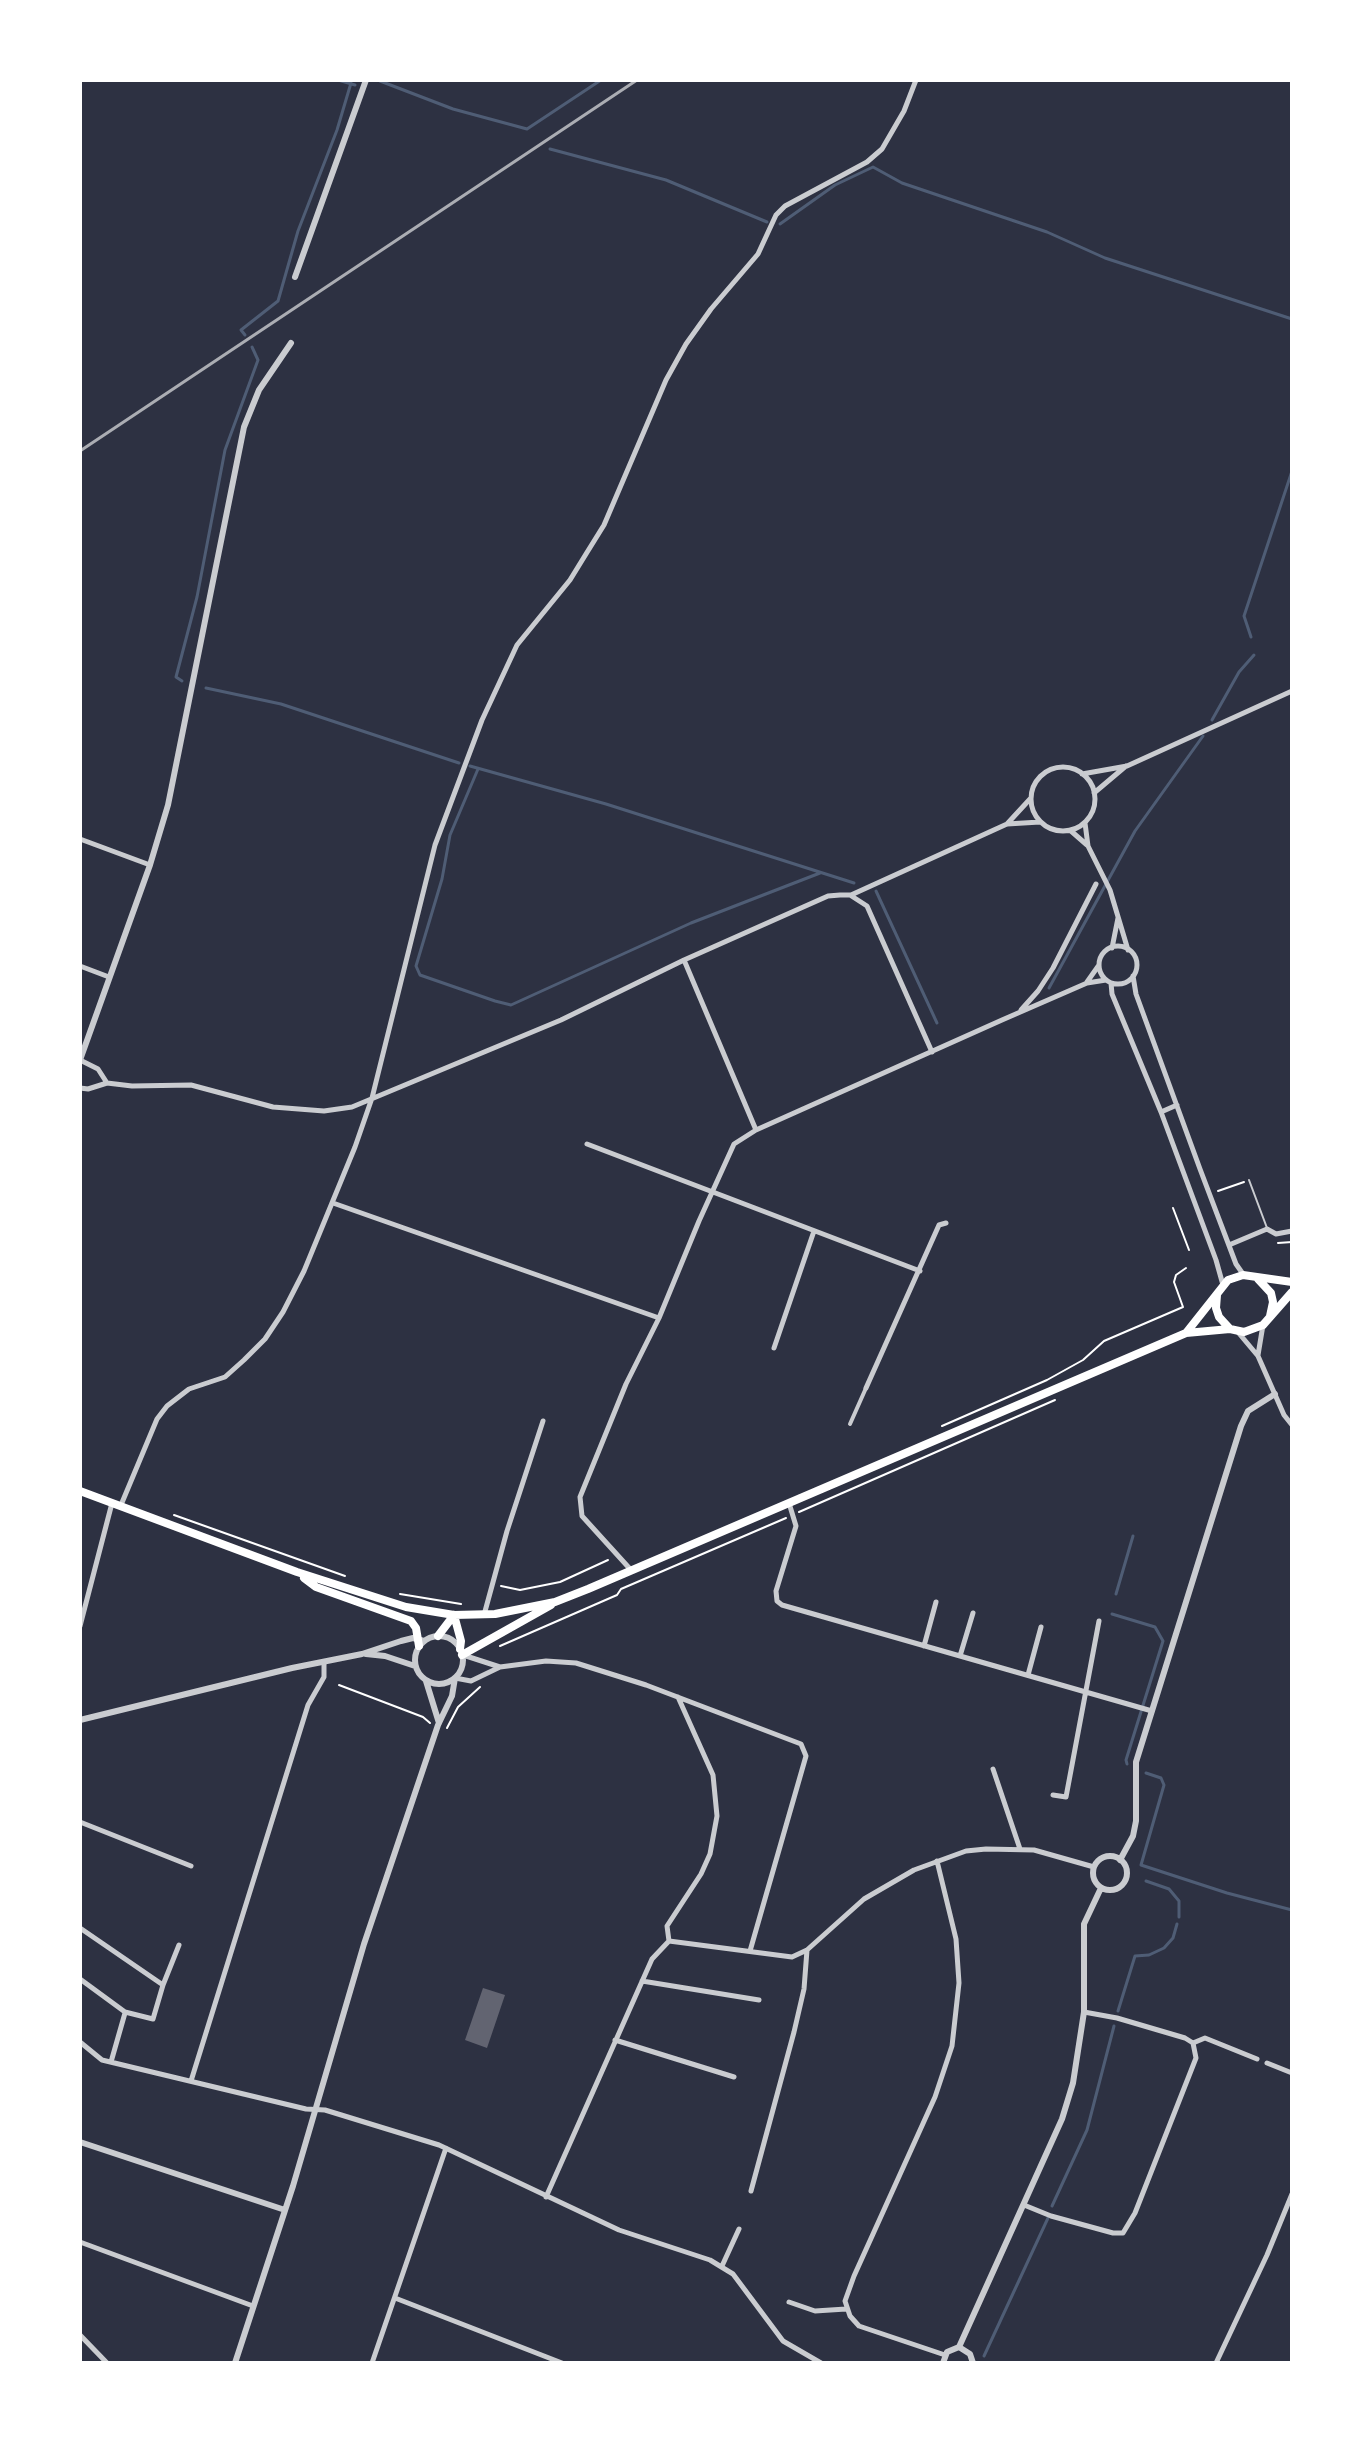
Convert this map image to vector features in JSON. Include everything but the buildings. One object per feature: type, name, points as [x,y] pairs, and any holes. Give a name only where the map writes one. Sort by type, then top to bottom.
[{"type":"main road","points":[[1186,1333],[1228,1280],[1243,1275],[1292,1282]]},
{"type":"main road","points":[[1258,1279],[1271,1293],[1273,1302],[1265,1323]]},
{"type":"main road","points":[[1220,1288],[1216,1308],[1224,1324],[1234,1330]]},
{"type":"main road","points":[[80,1491],[297,1572],[406,1607],[483,1616],[555,1602],[588,1589],[1186,1333],[1251,1332],[1265,1323],[1292,1292]]},
{"type":"main road","points":[[297,1572],[316,1587],[411,1621],[418,1640]]},
{"type":"main road","points":[[454,1615],[461,1652],[517,1626],[555,1602]]},
{"type":"main road","points":[[438,1636],[454,1615]]},
{"type":"street","points":[[295,277],[366,80]]},
{"type":"street","points":[[80,1626],[116,1504],[157,1419],[167,1406],[189,1389],[225,1377],[265,1339],[283,1312],[333,1203],[372,1098],[435,845],[504,669],[532,624],[570,580],[604,525],[666,380],[711,309],[758,254],[776,215],[785,206],[867,162],[882,149],[904,111],[916,80]]},
{"type":"street","points":[[107,1083],[98,1069],[80,1060],[150,865],[168,805],[244,427],[259,390],[291,343]]},
{"type":"street","points":[[1082,774],[1127,766],[1292,691]]},
{"type":"street","points":[[1094,793],[1127,766]]},
{"type":"street","points":[[1007,824],[1031,798],[1037,780],[1051,770],[1067,768],[1082,774],[1094,793],[1093,811],[1085,822],[1070,831],[1054,830],[1040,822],[1033,811],[1031,798]]},
{"type":"street","points":[[80,1088],[88,1089],[107,1083],[132,1086],[191,1085],[273,1107],[324,1111],[352,1107],[561,1020],[684,960],[828,896],[850,895],[1007,824],[1040,822]]},
{"type":"street","points":[[1085,822],[1088,846],[1118,913],[1128,950],[1136,960],[1133,976],[1136,994],[1229,1245],[1243,1275]]},
{"type":"street","points":[[1070,831],[1088,846]]},
{"type":"street","points":[[80,839],[150,865]]},
{"type":"street","points":[[1017,1013],[1038,991],[1053,968],[1096,884]]},
{"type":"street","points":[[850,895],[867,906],[932,1052]]},
{"type":"street","points":[[1112,948],[1118,913]]},
{"type":"street","points":[[1087,983],[1102,955],[1112,948],[1128,950]]},
{"type":"street","points":[[684,960],[756,1130]]},
{"type":"street","points":[[1099,965],[1161,1112],[1216,1260],[1220,1288]]},
{"type":"street","points":[[80,966],[109,977]]},
{"type":"street","points":[[632,1571],[582,1516],[579,1503],[626,1384],[659,1318],[730,1150],[740,1138],[1087,983],[1125,983],[1133,976]]},
{"type":"street","points":[[1161,1112],[1177,1105]]},
{"type":"street","points":[[587,1144],[920,1271]]},
{"type":"street","points":[[333,1203],[659,1318]]},
{"type":"street","points":[[850,1424],[939,1225],[946,1223]]},
{"type":"street","points":[[1229,1245],[1267,1229],[1276,1234],[1292,1231]]},
{"type":"street","points":[[774,1348],[814,1231]]},
{"type":"street","points":[[1258,1356],[1265,1323]]},
{"type":"street","points":[[1234,1330],[1258,1356],[1292,1425]]},
{"type":"street","points":[[1120,1860],[1133,1836],[1136,1821],[1136,1762],[1146,1709],[1171,1644],[1245,1416],[1275,1394]]},
{"type":"street","points":[[483,1616],[543,1421]]},
{"type":"street","points":[[789,1503],[796,1526],[776,1591],[779,1603],[1146,1709]]},
{"type":"street","points":[[924,1646],[936,1602]]},
{"type":"street","points":[[960,1656],[973,1613]]},
{"type":"street","points":[[1053,1795],[1066,1797],[1099,1621]]},
{"type":"street","points":[[1028,1675],[1041,1627]]},
{"type":"street","points":[[80,1720],[438,1636],[453,1640],[461,1652],[463,1664],[439,1723],[367,1936],[316,2111],[235,2363]]},
{"type":"street","points":[[415,1666],[418,1640]]},
{"type":"street","points":[[461,1652],[500,1667]]},
{"type":"street","points":[[362,1654],[385,1656],[415,1666],[426,1681],[439,1723]]},
{"type":"street","points":[[426,1681],[443,1684],[455,1678],[471,1681],[500,1667],[546,1661],[576,1663],[797,1742],[806,1752],[750,1951]]},
{"type":"street","points":[[191,2081],[304,1716],[324,1677],[324,1662]]},
{"type":"street","points":[[669,1941],[667,1926],[701,1874],[710,1854],[717,1816],[713,1775],[678,1697]]},
{"type":"street","points":[[993,1769],[1020,1849]]},
{"type":"street","points":[[80,1822],[191,1866]]},
{"type":"street","points":[[546,2197],[642,1981],[659,1949],[669,1941],[792,1957],[807,1950],[864,1899],[937,1861],[966,1851],[1020,1849],[1094,1867]]},
{"type":"street","points":[[1105,1857],[1120,1860],[1126,1869],[1125,1880],[1117,1888],[1101,1888],[1093,1876],[1094,1867],[1105,1857]]},
{"type":"street","points":[[937,1861],[956,1939],[959,1983],[952,2046],[935,2097],[847,2293],[846,2309],[855,2323],[864,2328],[944,2359],[951,2349],[959,2347],[970,2354],[973,2363]]},
{"type":"street","points":[[959,2347],[1062,2119],[1073,2083],[1084,2012],[1084,1924],[1101,1888]]},
{"type":"street","points":[[80,1928],[163,1985]]},
{"type":"street","points":[[80,1979],[125,2012],[153,2019],[179,1945]]},
{"type":"street","points":[[751,2191],[804,1989],[807,1950]]},
{"type":"street","points":[[642,1981],[759,2000]]},
{"type":"street","points":[[111,2062],[125,2012]]},
{"type":"street","points":[[1024,2205],[1113,2233],[1119,2234],[1127,2229],[1196,2058],[1193,2043],[1185,2038],[1117,2018],[1084,2012]]},
{"type":"street","points":[[1193,2043],[1205,2038],[1257,2059]]},
{"type":"street","points":[[615,2040],[734,2077]]},
{"type":"street","points":[[80,2042],[97,2056],[111,2062],[316,2111],[325,2110],[446,2148],[619,2230],[722,2266],[742,2285],[783,2341],[821,2363]]},
{"type":"street","points":[[1267,2063],[1292,2073]]},
{"type":"street","points":[[80,2142],[285,2210]]},
{"type":"street","points":[[372,2363],[446,2148]]},
{"type":"street","points":[[1216,2363],[1292,2194]]},
{"type":"street","points":[[722,2266],[739,2229]]},
{"type":"street","points":[[80,2242],[253,2306]]},
{"type":"street","points":[[395,2298],[562,2363]]},
{"type":"street","points":[[789,2302],[815,2311],[846,2309]]},
{"type":"street","points":[[80,2335],[107,2363]]},
{"type":"lane","points":[[1249,1180],[1267,1229]]},
{"type":"path","points":[[1218,1191],[1249,1180]]},
{"type":"path","points":[[1173,1208],[1189,1250]]},
{"type":"path","points":[[1047,1380],[1083,1360],[1104,1341],[1183,1307],[1174,1282],[1176,1275],[1186,1268]]},
{"type":"path","points":[[502,1645],[617,1595],[621,1589],[1056,1401]]},
{"type":"path","points":[[167,1512],[350,1578]]},
{"type":"path","points":[[492,1584],[520,1590],[560,1582],[611,1559]]},
{"type":"path","points":[[390,1592],[462,1604]]},
{"type":"path","points":[[339,1685],[423,1717],[430,1723]]},
{"type":"path","points":[[447,1728],[458,1707],[481,1686]]},
{"type":"waterway","points":[[338,80],[355,85]]},
{"type":"waterway","points":[[380,81],[453,109],[527,129],[601,80]]},
{"type":"waterway","points":[[245,335],[241,330],[278,301],[298,231],[337,130],[351,83]]},
{"type":"waterway","points":[[550,149],[666,180],[767,222]]},
{"type":"waterway","points":[[780,224],[835,185],[873,167],[902,183],[1047,232],[1105,258],[1292,319]]},
{"type":"waterway","points":[[182,681],[176,677],[197,597],[225,450],[258,360],[252,347]]},
{"type":"waterway","points":[[1251,637],[1244,616],[1292,471]]},
{"type":"waterway","points":[[1212,720],[1239,672],[1254,655]]},
{"type":"waterway","points":[[206,688],[281,704],[459,763]]},
{"type":"waterway","points":[[1049,988],[1135,831],[1203,736]]},
{"type":"waterway","points":[[470,766],[606,804],[854,883]]},
{"type":"waterway","points":[[478,769],[450,835],[442,879],[416,966],[420,975],[495,1001],[511,1005],[691,923],[820,873]]},
{"type":"waterway","points":[[876,891],[937,1023]]},
{"type":"waterway","points":[[1116,1594],[1133,1536]]},
{"type":"waterway","points":[[1112,1614],[1155,1627],[1163,1641],[1127,1764]]},
{"type":"waterway","points":[[1146,1773],[1161,1778],[1164,1785],[1141,1865],[1292,1910]]},
{"type":"waterway","points":[[1146,1881],[1169,1889],[1179,1901],[1179,1917]]},
{"type":"waterway","points":[[1118,2011],[1135,1956],[1149,1955],[1164,1948],[1173,1938],[1177,1924]]},
{"type":"waterway","points":[[1052,2206],[1087,2130],[1114,2026]]},
{"type":"waterway","points":[[984,2356],[1048,2218]]},
{"type":"railway","points":[[80,451],[637,80]]}]
